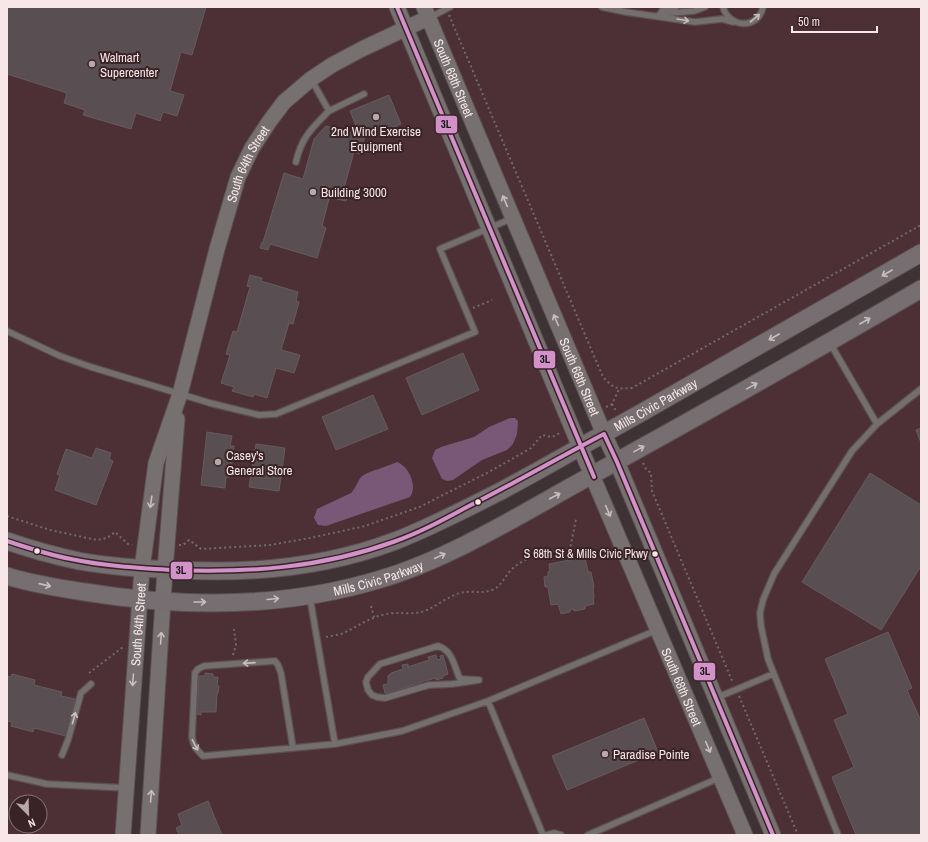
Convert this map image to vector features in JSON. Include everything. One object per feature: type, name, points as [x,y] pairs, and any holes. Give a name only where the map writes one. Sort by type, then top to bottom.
[{"type":"main road","name":"Mills Civic Parkway","points":[[7,540],[79,561],[142,569],[230,572],[265,570],[313,563],[370,549],[400,539],[454,514],[522,479],[604,434],[921,253]]},
{"type":"main road","name":"Mills Civic Parkway","points":[[7,576],[58,588],[140,600],[236,602],[309,595],[381,579],[440,556],[593,475],[830,342],[921,289]]},
{"type":"street","name":"South 68th Street","points":[[397,7],[580,446],[746,835]]},
{"type":"street","name":"South 68th Street","points":[[426,13],[617,462],[773,835]]},
{"type":"street","name":"South 64th Street","points":[[123,835],[137,623],[142,569],[156,463],[180,394],[217,249],[238,177],[252,148],[284,102],[311,79],[332,65],[406,28],[426,13]]},
{"type":"street","name":"South 64th Street","points":[[148,835],[165,570],[180,394]]},
{"type":"lane","points":[[602,7],[695,22],[722,19],[745,24],[750,23],[760,16],[763,7]]},
{"type":"lane","points":[[644,14],[676,7]]},
{"type":"lane","points":[[644,14],[664,14],[705,7]]},
{"type":"lane","points":[[723,7],[725,13],[733,22]]},
{"type":"lane","points":[[426,13],[449,8]]},
{"type":"lane","points":[[311,79],[329,111]]},
{"type":"lane","points":[[296,162],[299,148],[310,129],[329,111],[364,94]]},
{"type":"lane","points":[[7,332],[60,356],[180,394],[259,415],[276,414],[475,332],[440,249],[513,218]]},
{"type":"lane","points":[[830,342],[877,424]]},
{"type":"lane","points":[[838,835],[768,659],[761,626],[760,613],[762,600],[774,574],[852,451],[877,424],[921,389]]},
{"type":"lane","points":[[309,595],[335,744]]},
{"type":"lane","points":[[294,748],[281,673],[275,661],[204,666],[198,669],[195,674],[193,743],[196,749],[203,756],[294,748],[335,744],[402,731],[488,701],[659,629]]},
{"type":"lane","points":[[438,646],[444,648],[449,653],[459,677],[462,680],[479,680],[452,684],[428,685],[385,698],[377,698],[372,695],[368,690],[366,682],[372,672],[380,664],[438,646]]},
{"type":"lane","points":[[716,698],[773,674]]},
{"type":"lane","points":[[62,755],[68,740],[81,693],[91,684]]},
{"type":"lane","points":[[488,701],[543,835]]},
{"type":"lane","points":[[7,774],[47,784],[126,788]]},
{"type":"lane","points":[[588,835],[721,777]]},
{"type":"lane","points":[[547,835],[561,835]]},
{"type":"path","points":[[449,8],[460,39],[602,377],[619,389],[632,388],[921,225]]},
{"type":"path","points":[[466,312],[492,300]]},
{"type":"path","points":[[612,404],[619,389]]},
{"type":"path","points":[[183,545],[189,540],[201,550],[270,545],[365,526],[428,503],[489,472],[531,448],[542,435],[552,437]]},
{"type":"path","points":[[646,470],[651,473],[650,481],[652,491],[798,835]]},
{"type":"path","points":[[7,516],[50,530],[97,540],[107,538],[115,532],[128,544]]},
{"type":"path","points":[[326,637],[339,634],[374,617],[393,613],[421,612],[458,593],[469,591],[490,591],[498,587],[510,571],[519,563],[535,556],[570,549],[576,519]]},
{"type":"path","points":[[371,606],[374,617]]},
{"type":"path","points":[[232,664],[236,645],[234,629]]},
{"type":"path","points":[[89,673],[123,648]]},
{"type":"shaded area","points":[[7,7],[397,7],[580,447],[522,479],[334,559],[142,569],[123,835],[7,835]]},
{"type":"shaded area","points":[[424,7],[921,7],[921,253],[604,434]]},
{"type":"shaded area","points":[[921,289],[921,835],[773,835],[617,462]]},
{"type":"shaded area","points":[[510,418],[515,418],[518,421],[517,434],[513,444],[507,450],[482,460],[453,480],[447,481],[442,479],[432,458],[435,450],[474,437],[489,427]]},
{"type":"shaded area","points":[[397,462],[405,468],[411,477],[413,488],[410,497],[326,526],[318,525],[314,518],[317,509],[351,493],[361,477],[364,475]]},
{"type":"shaded area","points":[[593,475],[745,835],[148,835],[163,601],[188,602],[381,579]]},
{"type":"building","name":"Walmart Supercenter","points":[[7,7],[206,7],[192,55],[181,52],[170,91],[184,95],[177,116],[163,112],[160,121],[136,113],[131,129],[83,115],[85,110],[64,103],[67,93],[7,74]]},
{"type":"building","name":"2nd Wind Exercise Equipment","points":[[389,95],[401,124],[371,137],[358,131],[350,111]]},
{"type":"building","name":"Building 3000","points":[[326,126],[365,136],[360,154],[354,152],[344,188],[349,189],[346,201],[337,199],[337,197],[330,195],[322,226],[326,228],[317,258],[270,244],[268,250],[260,248],[284,173],[303,179],[314,139]]},
{"type":"building","points":[[250,275],[262,278],[261,281],[298,292],[296,301],[299,302],[293,324],[289,323],[281,350],[300,355],[294,373],[276,368],[267,398],[254,394],[253,397],[232,391],[234,387],[221,383],[230,355],[226,354],[233,331],[237,332],[250,287],[247,286]]},
{"type":"building","points":[[463,353],[479,390],[422,415],[406,378]]},
{"type":"building","points":[[373,395],[388,429],[336,450],[322,417]]},
{"type":"building","points":[[921,428],[921,443],[916,430]]},
{"type":"building","name":"Casey's General Store","points":[[207,432],[232,436],[230,446],[234,446],[230,477],[226,477],[225,488],[201,485]]},
{"type":"building","points":[[256,444],[285,448],[279,491],[249,487]]},
{"type":"building","points":[[96,448],[111,453],[109,459],[113,461],[96,505],[55,490],[60,475],[57,474],[66,449],[92,458]]},
{"type":"building","points":[[870,473],[921,505],[921,566],[881,630],[802,582]]},
{"type":"building","points":[[585,557],[588,572],[591,572],[594,587],[594,604],[585,606],[585,609],[574,611],[574,609],[570,610],[570,612],[561,614],[558,604],[551,605],[548,587],[545,587],[544,577],[548,576],[548,572],[550,571],[549,564]]},
{"type":"building","points":[[888,632],[912,688],[907,690],[921,721],[921,835],[856,835],[832,777],[854,767],[834,720],[848,714],[825,659]]},
{"type":"building","points":[[436,655],[437,660],[441,659],[440,656],[443,655],[448,674],[443,676],[443,678],[436,680],[436,678],[421,682],[422,684],[414,687],[413,685],[387,694],[385,693],[383,685],[388,684],[388,676],[391,673],[403,669],[402,665],[408,664],[408,667],[429,660],[428,657]]},
{"type":"building","points":[[205,673],[213,674],[213,677],[218,677],[217,686],[219,686],[216,712],[201,712],[201,715],[197,714],[199,676],[205,676]]},
{"type":"building","points":[[12,674],[35,680],[34,685],[62,692],[61,696],[75,699],[66,736],[34,728],[33,732],[11,726],[12,722],[7,721],[7,676],[11,677]]},
{"type":"building","name":"Paradise Pointe","points":[[644,718],[658,752],[567,790],[552,756]]},
{"type":"building","points":[[208,801],[222,835],[179,835],[176,828],[182,825],[178,814]]},
{"type":"transit line","name":"3L","points":[[397,7],[594,477]]},
{"type":"transit line","name":"3L","points":[[7,541],[71,559],[108,565],[171,570],[228,571],[284,567],[339,558],[366,551],[412,535],[604,434],[773,835]]},
{"type":"place","name":"Walmart Supercenter","points":[[92,64]]},
{"type":"place","name":"2nd Wind Exercise Equipment","points":[[376,117]]},
{"type":"place","name":"Building 3000","points":[[313,192]]},
{"type":"place","name":"Casey's General Store","points":[[218,462]]},
{"type":"place","name":"S 68th St & Mills Civic Pkwy","points":[[655,554]]},
{"type":"place","name":"Paradise Pointe","points":[[605,754]]}]
